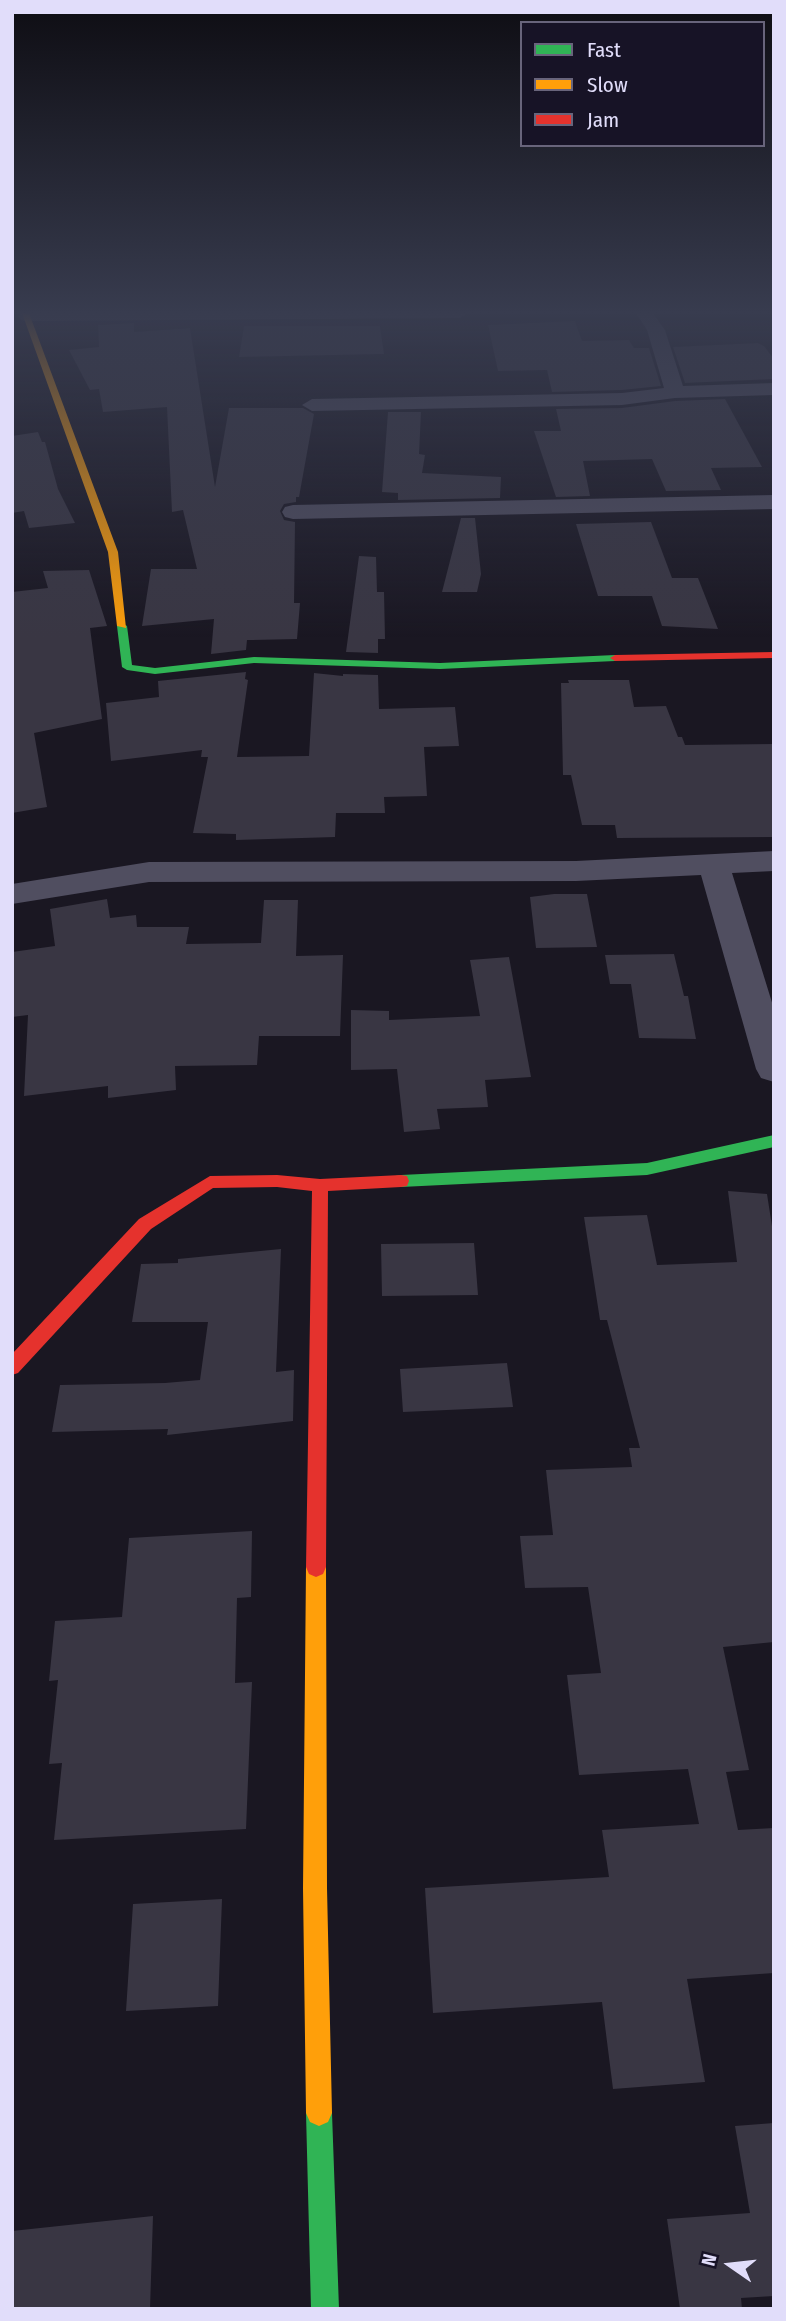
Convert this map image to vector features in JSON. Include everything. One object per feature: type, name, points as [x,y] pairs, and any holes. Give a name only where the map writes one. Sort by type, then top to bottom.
[{"type":"street","points":[[65,421],[113,552],[127,667],[155,671],[254,660],[440,666],[618,658],[774,655]]},
{"type":"street","points":[[293,512],[774,502]]},
{"type":"street","points":[[12,894],[149,872],[314,872],[382,869],[576,871],[774,861]]},
{"type":"street","points":[[714,864],[774,1069]]},
{"type":"street","points":[[12,1367],[145,1224],[210,1182],[277,1181],[320,1185],[647,1169],[774,1141]]},
{"type":"street","points":[[320,1185],[316,1713],[317,2110],[325,2309]]},
{"type":"building","points":[[168,421],[205,421],[215,487],[227,421],[313,421],[299,497],[296,497],[296,502],[284,504],[280,511],[284,520],[295,522],[294,603],[300,603],[297,639],[247,640],[246,650],[211,654],[214,619],[142,626],[151,569],[197,569],[183,510],[172,512]]},
{"type":"building","points":[[387,421],[421,421],[419,454],[425,455],[422,473],[501,477],[500,498],[398,500],[398,493],[382,492]]},
{"type":"building","points":[[559,421],[737,421],[762,467],[711,468],[721,490],[666,491],[652,459],[583,461],[590,496],[556,497],[534,431],[561,431]]},
{"type":"building","points":[[38,432],[42,442],[45,442],[58,489],[75,523],[29,528],[24,511],[12,513],[12,436]]},
{"type":"building","points":[[461,518],[475,518],[481,574],[477,592],[442,592]]},
{"type":"building","points":[[651,522],[672,578],[698,578],[718,629],[662,626],[652,596],[598,596],[576,524]]},
{"type":"building","points":[[359,556],[376,557],[377,592],[384,592],[385,639],[378,639],[378,653],[346,652]]},
{"type":"building","points":[[89,570],[107,626],[90,628],[102,719],[34,733],[47,807],[12,813],[12,592],[48,588],[43,571]]},
{"type":"building","points":[[246,672],[245,679],[248,680],[237,757],[309,756],[314,673],[378,675],[379,709],[455,707],[459,746],[424,747],[427,796],[384,797],[385,813],[336,813],[335,837],[236,840],[236,834],[193,833],[208,757],[201,757],[202,750],[111,761],[106,703],[159,697],[158,681]]},
{"type":"building","points":[[568,680],[629,680],[634,707],[666,706],[678,737],[682,737],[685,745],[774,744],[774,837],[617,838],[615,825],[582,825],[571,775],[563,775],[561,683],[569,683]]},
{"type":"building","points":[[587,894],[597,947],[536,948],[530,897]]},
{"type":"building","points":[[107,899],[110,918],[136,915],[137,927],[189,927],[186,944],[261,943],[264,900],[298,900],[296,956],[343,955],[340,1036],[259,1036],[257,1065],[175,1066],[176,1090],[108,1098],[108,1086],[24,1096],[28,1015],[12,1017],[12,952],[55,946],[50,909]]},
{"type":"building","points":[[674,954],[684,996],[688,996],[696,1039],[639,1038],[631,984],[610,984],[605,955]]},
{"type":"building","points":[[509,957],[531,1077],[485,1080],[488,1107],[437,1109],[440,1129],[404,1132],[397,1069],[351,1070],[351,1010],[389,1011],[389,1020],[480,1016],[470,960]]},
{"type":"building","points":[[728,1191],[767,1194],[774,1239],[774,1642],[723,1647],[749,1770],[726,1772],[738,1830],[774,1828],[774,1973],[687,1979],[705,2082],[613,2089],[602,2002],[433,2013],[425,1888],[609,1877],[602,1830],[699,1824],[688,1769],[579,1775],[567,1675],[601,1673],[588,1587],[525,1588],[520,1536],[553,1535],[546,1470],[632,1467],[629,1448],[640,1448],[607,1320],[600,1320],[584,1217],[647,1215],[657,1265],[737,1262]]},
{"type":"building","points":[[474,1243],[478,1295],[382,1296],[381,1244]]},
{"type":"building","points":[[281,1249],[276,1372],[294,1370],[293,1421],[167,1435],[168,1429],[52,1432],[60,1385],[200,1380],[208,1322],[132,1322],[141,1264],[178,1263],[178,1259]]},
{"type":"building","points":[[507,1363],[513,1407],[403,1412],[400,1369]]},
{"type":"building","points":[[252,1531],[251,1597],[237,1598],[235,1683],[252,1682],[246,1829],[54,1840],[62,1763],[49,1764],[58,1680],[49,1681],[55,1621],[122,1617],[129,1538]]},
{"type":"building","points":[[222,1899],[218,2006],[126,2011],[133,1904]]},
{"type":"building","points":[[774,2123],[774,2296],[741,2298],[742,2309],[680,2309],[667,2219],[750,2213],[735,2126]]},
{"type":"building","points":[[153,2216],[150,2309],[12,2309],[12,2231]]},
{"type":"traffic: fast","points":[[122,626],[127,667],[155,671],[254,660],[440,666],[615,658]]},
{"type":"traffic: fast","points":[[401,1181],[647,1169],[774,1141]]},
{"type":"traffic: fast","points":[[319,2113],[325,2309]]},
{"type":"traffic: slow","points":[[65,421],[113,552],[122,626]]},
{"type":"traffic: slow","points":[[316,1567],[315,1888],[319,2113]]},
{"type":"traffic: jam","points":[[615,658],[774,655]]},
{"type":"traffic: jam","points":[[12,1367],[145,1224],[210,1182],[277,1181],[320,1185],[401,1181]]},
{"type":"traffic: jam","points":[[316,1567],[320,1185]]}]
